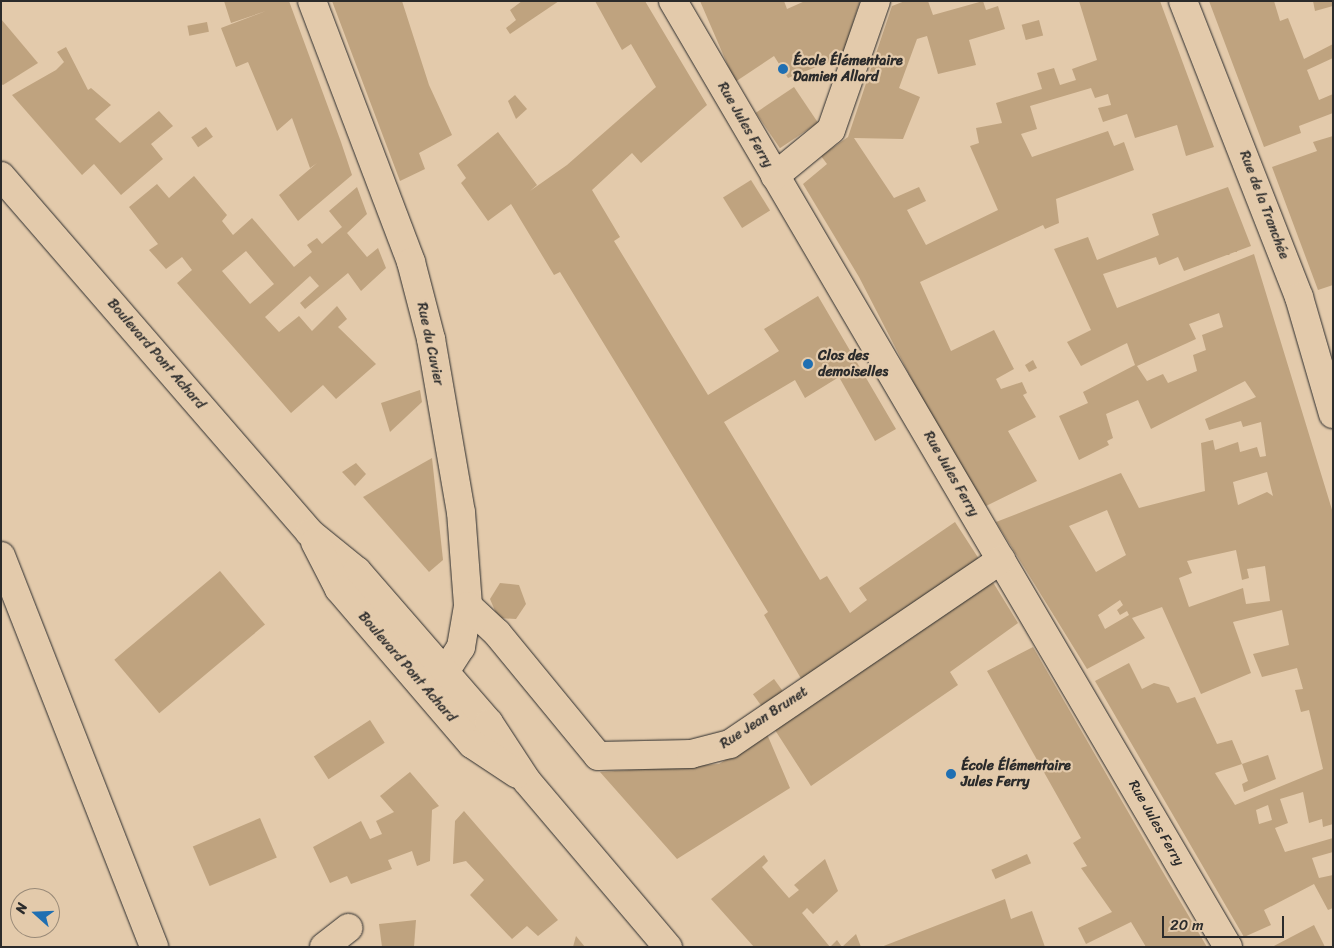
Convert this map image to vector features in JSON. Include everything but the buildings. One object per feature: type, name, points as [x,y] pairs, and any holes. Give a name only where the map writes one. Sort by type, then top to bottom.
[{"type":"street","name":"Rue du Cuvier","points":[[312,1],[411,262],[431,339],[460,512],[468,606],[461,647],[439,684]]},
{"type":"street","name":"Rue Jules Ferry","points":[[673,1],[1228,947]]},
{"type":"street","points":[[775,176],[831,130],[876,1]]},
{"type":"street","name":"Rue de la Tranchée","points":[[1183,1],[1299,297],[1333,414]]},
{"type":"street","name":"Boulevard Pont Achard","points":[[1,176],[310,533],[339,588],[439,684],[472,744],[527,781],[668,947]]},
{"type":"street","points":[[1,556],[154,947]]},
{"type":"street","name":"Rue Jean Brunet","points":[[468,606],[497,633],[598,756],[691,754],[730,744],[1001,560]]},
{"type":"street","points":[[324,947],[348,928]]},
{"type":"place","name":"École Élémentaire Damien Allard","points":[[783,69]]},
{"type":"place","name":"Clos des demoiselles","points":[[808,364]]},
{"type":"place","name":"École Élémentaire Jules Ferry","points":[[951,774]]}]
